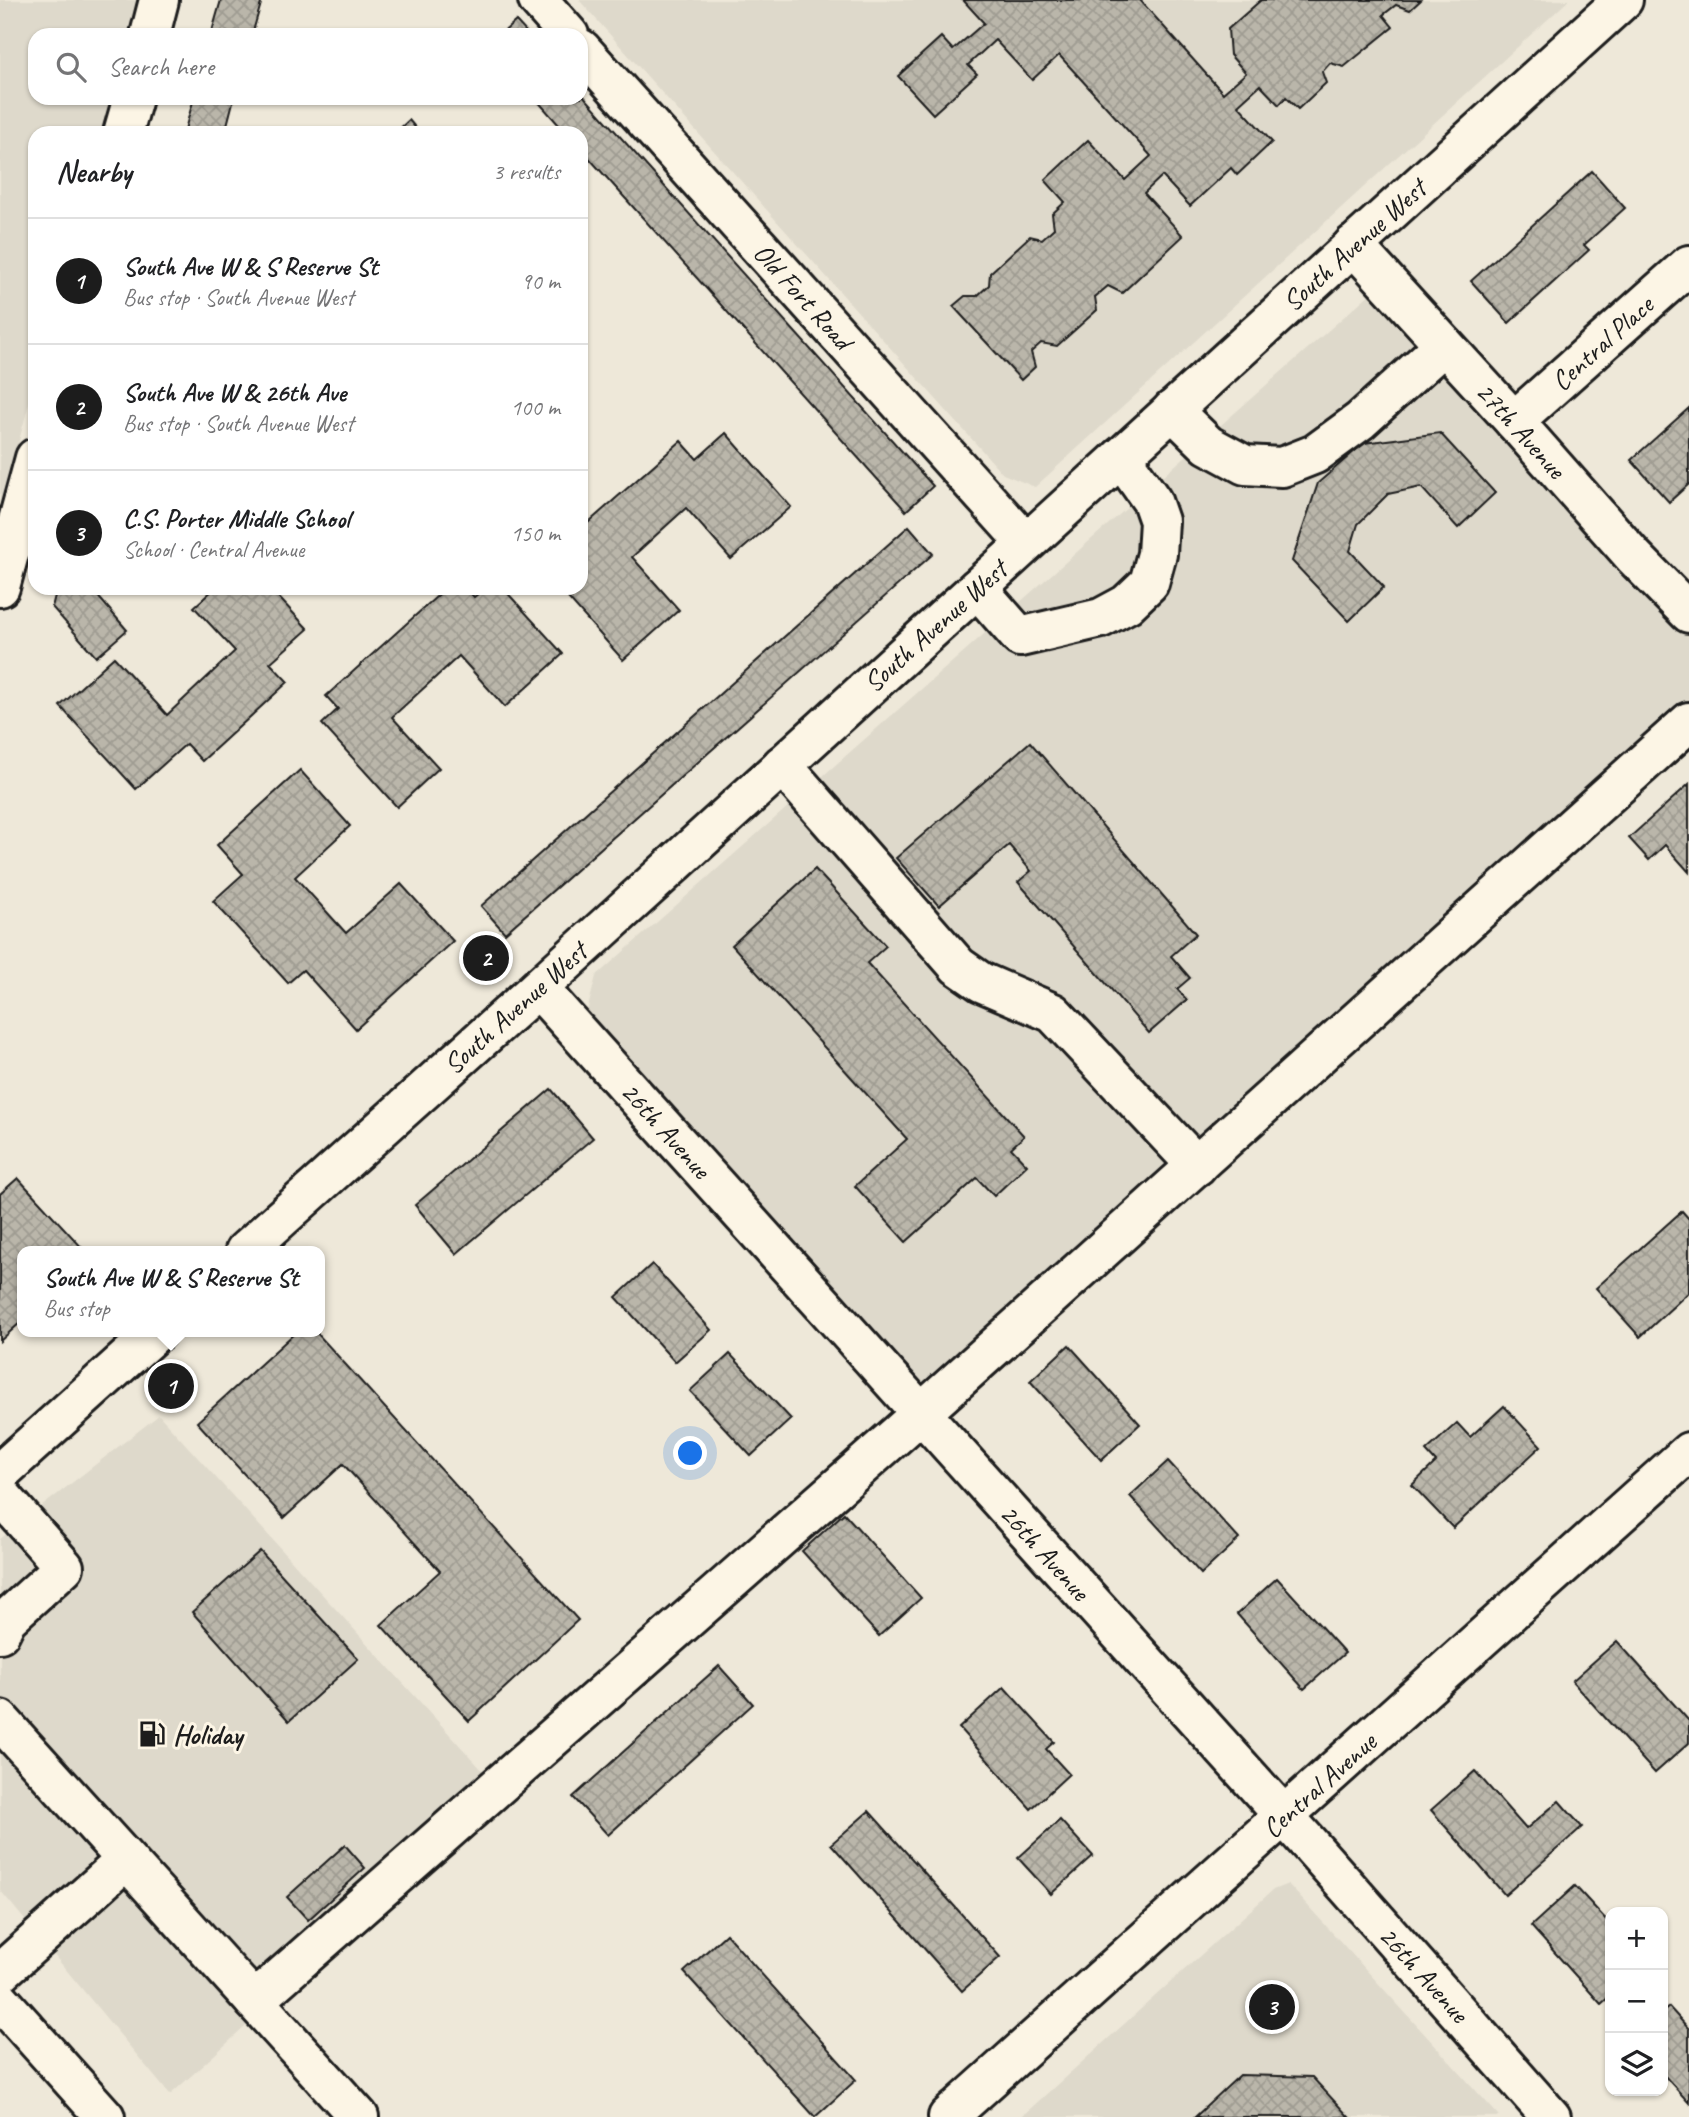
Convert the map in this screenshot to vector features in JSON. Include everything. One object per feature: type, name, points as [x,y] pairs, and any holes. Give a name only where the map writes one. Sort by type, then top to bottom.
[{"type":"main road","points":[[152,28],[159,0]]},
{"type":"main road","points":[[538,0],[563,28]]},
{"type":"main road","name":"South Avenue West","points":[[251,1246],[538,988],[1623,0]]},
{"type":"main road","name":"Old Fort Road","points":[[588,56],[1026,543]]},
{"type":"main road","points":[[125,126],[131,105]]},
{"type":"main road","name":"27th Avenue","points":[[1353,245],[1634,557],[1689,613]]},
{"type":"main road","name":"Central Place","points":[[1514,421],[1689,265]]},
{"type":"main road","points":[[1172,410],[1208,445],[1245,465],[1282,467],[1315,454],[1360,421],[1444,345]]},
{"type":"main road","points":[[977,588],[1020,637],[1101,618],[1127,604],[1149,583],[1157,554],[1159,521],[1152,501],[1121,457]]},
{"type":"main road","points":[[0,587],[28,484]]},
{"type":"main road","points":[[254,2001],[921,1414],[1689,722]]},
{"type":"main road","points":[[782,765],[958,966],[981,982],[1053,1013],[1197,1166]]},
{"type":"main road","name":"26th Avenue","points":[[538,988],[1284,1816],[1551,2117]]},
{"type":"main road","points":[[0,1473],[150,1337]]},
{"type":"main road","name":"Central Avenue","points":[[947,2117],[1689,1452]]},
{"type":"main road","points":[[0,1494],[64,1567],[7,1619],[0,1633]]},
{"type":"main road","points":[[0,1720],[359,2117]]},
{"type":"main road","points":[[0,1973],[126,1860]]},
{"type":"main road","points":[[0,2000],[104,2117]]},
{"type":"shaded area","points":[[0,0],[137,0],[130,28],[28,28],[28,105],[109,105],[104,126],[28,126],[28,407],[0,512]]},
{"type":"shaded area","points":[[579,0],[1569,0],[1035,487],[1003,474]]},
{"type":"shaded area","points":[[1389,277],[1689,613],[1689,722],[921,1414],[581,1035],[596,976]]},
{"type":"shaded area","points":[[159,1415],[503,1793],[170,2095],[0,1890],[0,1539]]},
{"type":"shaded area","points":[[1288,1884],[1500,2117],[1021,2117],[1273,1890]]},
{"type":"building","points":[[221,0],[262,0],[254,28],[213,28]]},
{"type":"building","points":[[963,0],[1140,0],[1223,93],[1246,73],[1230,55],[1228,29],[1261,0],[1421,0],[1410,10],[1396,5],[1383,15],[1393,27],[1344,67],[1330,63],[1322,72],[1326,83],[1298,109],[1286,97],[1279,105],[1260,85],[1238,105],[1272,142],[1237,175],[1231,168],[1190,206],[1162,176],[1144,193],[1183,236],[1122,293],[1108,286],[1095,297],[1097,310],[1057,346],[1041,343],[1031,352],[1035,367],[1021,380],[953,306],[965,296],[977,296],[989,285],[990,273],[1030,236],[1042,239],[1054,228],[1052,214],[1065,202],[1045,180],[1088,140],[1125,180],[1151,156],[1059,55],[1032,80],[995,40],[968,65],[977,74],[933,114],[898,76],[941,37],[953,50],[984,23]]},
{"type":"building","points":[[516,21],[522,28],[508,28]]},
{"type":"building","points":[[588,101],[933,486],[906,511],[588,157],[588,126],[560,126],[541,105],[588,105]]},
{"type":"building","points":[[192,105],[232,105],[227,126],[186,126]]},
{"type":"building","points":[[409,120],[414,126],[403,126]]},
{"type":"building","points":[[1592,171],[1625,208],[1584,245],[1589,250],[1509,323],[1471,281]]},
{"type":"building","points":[[1689,408],[1689,484],[1669,502],[1631,460]]},
{"type":"building","points":[[726,433],[791,507],[731,559],[686,508],[632,557],[679,610],[623,660],[565,595],[588,595],[588,523],[681,441],[697,459]]},
{"type":"building","points":[[1440,433],[1495,493],[1458,528],[1421,487],[1388,494],[1358,524],[1350,551],[1384,587],[1349,621],[1292,561],[1318,483],[1364,443]]},
{"type":"building","points":[[909,526],[933,554],[505,933],[481,906]]},
{"type":"building","points":[[55,595],[97,595],[127,630],[96,657],[52,607]]},
{"type":"building","points":[[207,595],[276,595],[308,629],[270,663],[288,682],[202,761],[186,744],[136,789],[60,706],[114,657],[167,715],[235,651],[194,607]]},
{"type":"building","points":[[438,595],[509,595],[563,654],[505,707],[459,656],[392,717],[439,768],[397,807],[322,724],[338,709],[326,696]]},
{"type":"building","points":[[1030,742],[1196,934],[1171,956],[1190,978],[1177,989],[1187,1000],[1149,1033],[1018,882],[1031,871],[1009,845],[939,906],[896,858]]},
{"type":"building","points":[[300,770],[350,826],[295,877],[346,933],[401,884],[453,941],[356,1029],[303,970],[288,983],[213,901],[243,874],[217,845]]},
{"type":"building","points":[[1689,784],[1689,872],[1665,845],[1649,860],[1629,838]]},
{"type":"building","points":[[815,869],[886,946],[867,963],[1024,1136],[1011,1148],[1027,1165],[994,1196],[977,1178],[906,1242],[855,1186],[907,1139],[732,945]]},
{"type":"building","points":[[551,1089],[593,1138],[456,1254],[415,1205]]},
{"type":"building","points":[[18,1178],[80,1246],[17,1246],[17,1326],[0,1341],[0,1194]]},
{"type":"building","points":[[1682,1211],[1689,1219],[1689,1292],[1640,1337],[1596,1288]]},
{"type":"building","points":[[652,1264],[711,1330],[675,1362],[616,1297]]},
{"type":"building","points":[[290,1337],[321,1337],[578,1620],[469,1721],[381,1625],[440,1571],[343,1464],[284,1518],[197,1422]]},
{"type":"building","points":[[1069,1345],[1140,1424],[1101,1460],[1030,1381]]},
{"type":"building","points":[[730,1354],[791,1419],[751,1456],[690,1391]]},
{"type":"building","points":[[1504,1406],[1541,1446],[1453,1528],[1412,1485],[1436,1462],[1426,1451],[1457,1423],[1470,1437]]},
{"type":"building","points":[[1168,1461],[1239,1539],[1201,1574],[1130,1496]]},
{"type":"building","points":[[844,1513],[921,1598],[879,1636],[802,1551]]},
{"type":"building","points":[[260,1551],[358,1659],[289,1721],[192,1612]]},
{"type":"building","points":[[1277,1578],[1345,1653],[1304,1689],[1237,1614]]},
{"type":"building","points":[[1617,1641],[1689,1721],[1689,1743],[1655,1773],[1572,1681]]},
{"type":"building","points":[[719,1666],[753,1704],[608,1835],[573,1797]]},
{"type":"building","points":[[1004,1687],[1054,1742],[1046,1749],[1069,1774],[1031,1809],[959,1728]]},
{"type":"building","points":[[1475,1771],[1526,1829],[1559,1801],[1582,1827],[1505,1895],[1431,1810]]},
{"type":"building","points":[[869,1811],[1000,1957],[962,1991],[831,1844]]},
{"type":"building","points":[[1060,1820],[1093,1856],[1051,1894],[1018,1858]]},
{"type":"building","points":[[345,1845],[365,1868],[308,1920],[287,1897]]},
{"type":"building","points":[[1575,1886],[1605,1919],[1605,2000],[1601,2004],[1531,1926]]},
{"type":"building","points":[[726,1934],[856,2080],[815,2117],[684,1972]]},
{"type":"building","points":[[1668,2008],[1689,2029],[1689,2103],[1668,2080]]},
{"type":"building","points":[[1240,2075],[1312,2077],[1349,2117],[1195,2117]]},
{"type":"place","name":"South Ave W & 26th Ave","points":[[486,958]]},
{"type":"place","name":"South Ave W & S Reserve St","points":[[171,1386]]},
{"type":"place","name":"Holiday","points":[[152,1734]]},
{"type":"place","name":"C.S. Porter Middle School","points":[[1272,2007]]}]
